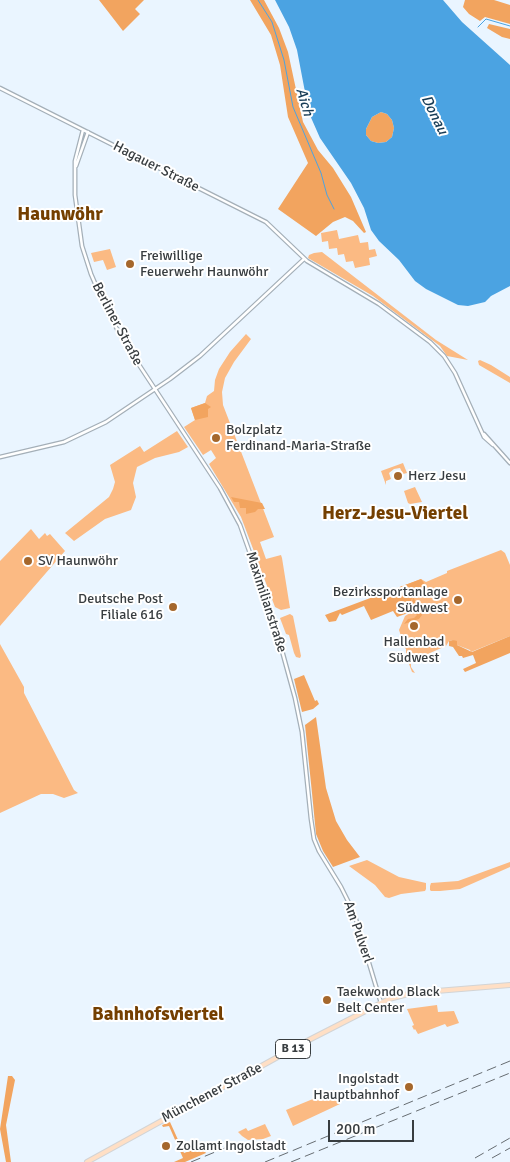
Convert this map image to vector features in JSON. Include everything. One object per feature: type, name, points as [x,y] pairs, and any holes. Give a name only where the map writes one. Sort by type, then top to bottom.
[{"type":"main road","name":"Münchener Straße","points":[[87,1162],[305,1042],[394,997],[412,993],[510,984]]},
{"type":"street","name":"Hagauer Straße","points":[[0,88],[266,222],[304,259],[372,299],[436,348],[452,368],[482,433],[510,463]]},
{"type":"street","name":"Berliner Straße","points":[[83,130],[78,146],[75,195],[82,246],[91,274],[117,330],[154,390]]},
{"type":"street","name":"Berliner Straße","points":[[76,167],[88,132]]},
{"type":"street","points":[[0,457],[57,444],[86,433],[106,422],[154,390],[207,350],[304,259]]},
{"type":"street","name":"Maximilianstraße","points":[[154,390],[228,500],[256,567],[274,619],[300,721],[314,839]]},
{"type":"street","name":"Am Pulverl","points":[[314,839],[319,852],[341,887],[354,913],[381,1003]]},
{"type":"shaded area","points":[[99,0],[144,0],[135,9],[140,14],[123,31]]},
{"type":"shaded area","points":[[250,0],[264,0],[279,28],[288,52],[303,122],[318,150],[333,168],[351,197],[366,232],[364,233],[353,221],[345,217],[333,222],[316,236],[278,209],[308,163],[288,117],[280,65],[271,35]]},
{"type":"shaded area","points":[[465,0],[494,0],[510,5],[510,24],[485,17],[480,21],[469,14],[463,7]]},
{"type":"shaded area","points":[[489,24],[510,29],[510,39],[502,37],[487,28]]},
{"type":"shaded area","points":[[381,112],[387,114],[392,120],[394,128],[392,137],[386,142],[378,143],[371,141],[366,135],[366,129],[372,117]]},
{"type":"shaded area","points":[[337,230],[339,239],[358,235],[360,243],[368,242],[369,250],[375,249],[377,256],[369,258],[370,265],[355,268],[353,261],[346,262],[344,254],[338,255],[337,248],[329,249],[328,241],[322,242],[321,233]]},
{"type":"shaded area","points":[[110,249],[116,267],[107,270],[103,260],[94,262],[91,253]]},
{"type":"shaded area","points":[[322,252],[436,340],[468,360],[447,356],[440,346],[373,296],[308,258],[309,255]]},
{"type":"shaded area","points":[[246,334],[251,339],[225,378],[222,392],[223,405],[274,537],[260,542],[266,559],[281,555],[282,558],[290,608],[281,610],[275,607],[241,517],[209,464],[216,458],[211,450],[203,455],[184,427],[195,420],[191,408],[205,403],[207,396],[214,391],[219,369],[230,352]]},
{"type":"shaded area","points":[[480,360],[510,377],[510,383],[479,365],[478,361]]},
{"type":"shaded area","points":[[205,403],[211,407],[208,409],[208,417],[195,420],[191,408]]},
{"type":"shaded area","points":[[177,431],[188,447],[179,452],[155,458],[137,467],[133,483],[136,497],[131,510],[105,519],[74,541],[65,533],[109,497],[115,482],[110,465],[140,446],[144,452]]},
{"type":"shaded area","points":[[403,463],[407,473],[403,474],[400,468],[394,469],[389,473],[391,479],[386,481],[386,485],[381,471]]},
{"type":"shaded area","points":[[415,487],[422,502],[410,504],[404,491]]},
{"type":"shaded area","points":[[231,497],[262,503],[265,509],[258,509],[255,512],[246,514],[246,508],[240,508],[239,502],[234,502]]},
{"type":"shaded area","points":[[31,529],[39,539],[45,533],[47,536],[50,534],[65,551],[0,626],[0,561]]},
{"type":"shaded area","name":"Bezirkssportanlage Südwest","points":[[501,550],[505,553],[510,565],[510,636],[471,652],[457,645],[453,640],[449,641],[446,646],[414,660],[411,663],[411,667],[415,673],[412,672],[406,656],[406,649],[402,645],[399,630],[405,616],[410,613],[400,587],[421,579],[426,582],[447,573],[447,571]]},
{"type":"shaded area","points":[[421,579],[424,583],[422,587],[414,591],[416,595],[413,596],[408,607],[408,613],[397,617],[393,611],[371,620],[364,606],[342,615],[340,613],[336,621],[329,622],[325,615]]},
{"type":"shaded area","points":[[413,596],[418,608],[422,607],[424,610],[421,611],[422,615],[419,619],[404,624],[408,619],[414,618],[417,615],[415,613],[418,610],[412,604]]},
{"type":"shaded area","points":[[290,614],[293,616],[300,658],[296,657],[294,653],[289,635],[286,634],[280,618]]},
{"type":"shaded area","points":[[510,636],[510,653],[465,672],[463,669],[476,663],[473,655],[463,658],[459,656],[453,647],[449,646],[449,641],[457,641],[457,645],[472,652]]},
{"type":"shaded area","points":[[0,644],[24,687],[24,693],[74,790],[78,793],[64,798],[53,794],[41,794],[0,813]]},
{"type":"shaded area","points":[[304,675],[315,701],[317,700],[319,704],[313,709],[302,712],[294,679]]},
{"type":"shaded area","points":[[316,717],[326,788],[336,821],[360,857],[333,867],[323,851],[316,834],[305,725]]},
{"type":"shaded area","points":[[367,860],[399,877],[426,883],[425,891],[401,894],[389,898],[385,897],[375,885],[349,866]]},
{"type":"shaded area","points":[[510,862],[510,867],[460,889],[430,890],[431,883],[458,881]]},
{"type":"shaded area","points":[[437,1005],[438,1012],[454,1011],[459,1023],[447,1027],[445,1024],[418,1034],[412,1026],[414,1025],[407,1009]]},
{"type":"shaded area","points":[[8,1076],[12,1076],[15,1080],[6,1125],[11,1162],[6,1162],[0,1129]]},
{"type":"shaded area","points":[[335,1090],[340,1104],[293,1126],[286,1110]]},
{"type":"shaded area","points":[[170,1122],[184,1153],[201,1147],[206,1153],[185,1162],[174,1162],[183,1158],[169,1126],[163,1127],[162,1125]]},
{"type":"shaded area","points":[[265,1124],[271,1136],[263,1139],[248,1140],[238,1132],[246,1128],[248,1131]]},
{"type":"water","name":"Donau","points":[[275,0],[443,0],[462,22],[510,65],[510,286],[491,296],[485,302],[468,306],[458,305],[426,289],[415,281],[399,260],[379,241],[371,230],[364,208],[351,183],[320,138],[309,113],[297,50],[289,27]],"holes":[[[381,112],[387,114],[392,120],[394,128],[392,137],[386,142],[378,143],[371,141],[366,135],[366,129],[372,117]]]},
{"type":"waterway","name":"Aich","points":[[258,0],[272,22],[284,60],[293,107],[334,209]]},
{"type":"waterway","points":[[478,27],[486,19],[510,26]]},
{"type":"railway","points":[[265,1162],[510,1061]]},
{"type":"railway","points":[[291,1162],[510,1073]]},
{"type":"railway","points":[[475,1158],[510,1138]]},
{"type":"railway","points":[[191,1162],[232,1145]]},
{"type":"railway","points":[[492,1158],[510,1148]]},
{"type":"place","name":"Freiwillige Feuerwehr Haunwöhr","points":[[130,264]]},
{"type":"place","name":"Bolzplatz Ferdinand-Maria-Straße","points":[[216,438]]},
{"type":"place","name":"Herz Jesu","points":[[398,476]]},
{"type":"place","name":"SV Haunwöhr","points":[[28,561]]},
{"type":"place","name":"Bezirkssportanlage Südwest","points":[[458,600]]},
{"type":"place","name":"Deutsche Post Filiale 616","points":[[173,607]]},
{"type":"place","name":"Hallenbad Südwest","points":[[414,626]]},
{"type":"place","name":"Taekwondo Black Belt Center","points":[[327,1000]]},
{"type":"place","name":"Ingolstadt Hauptbahnhof","points":[[409,1087]]},
{"type":"place","name":"Zollamt Ingolstadt","points":[[166,1146]]},
{"type":"district","name":"Haunwöhr","points":[[60,215]]},
{"type":"district","name":"Herz-Jesu-Viertel","points":[[395,514]]},
{"type":"district","name":"Bahnhofsviertel","points":[[158,1015]]}]
